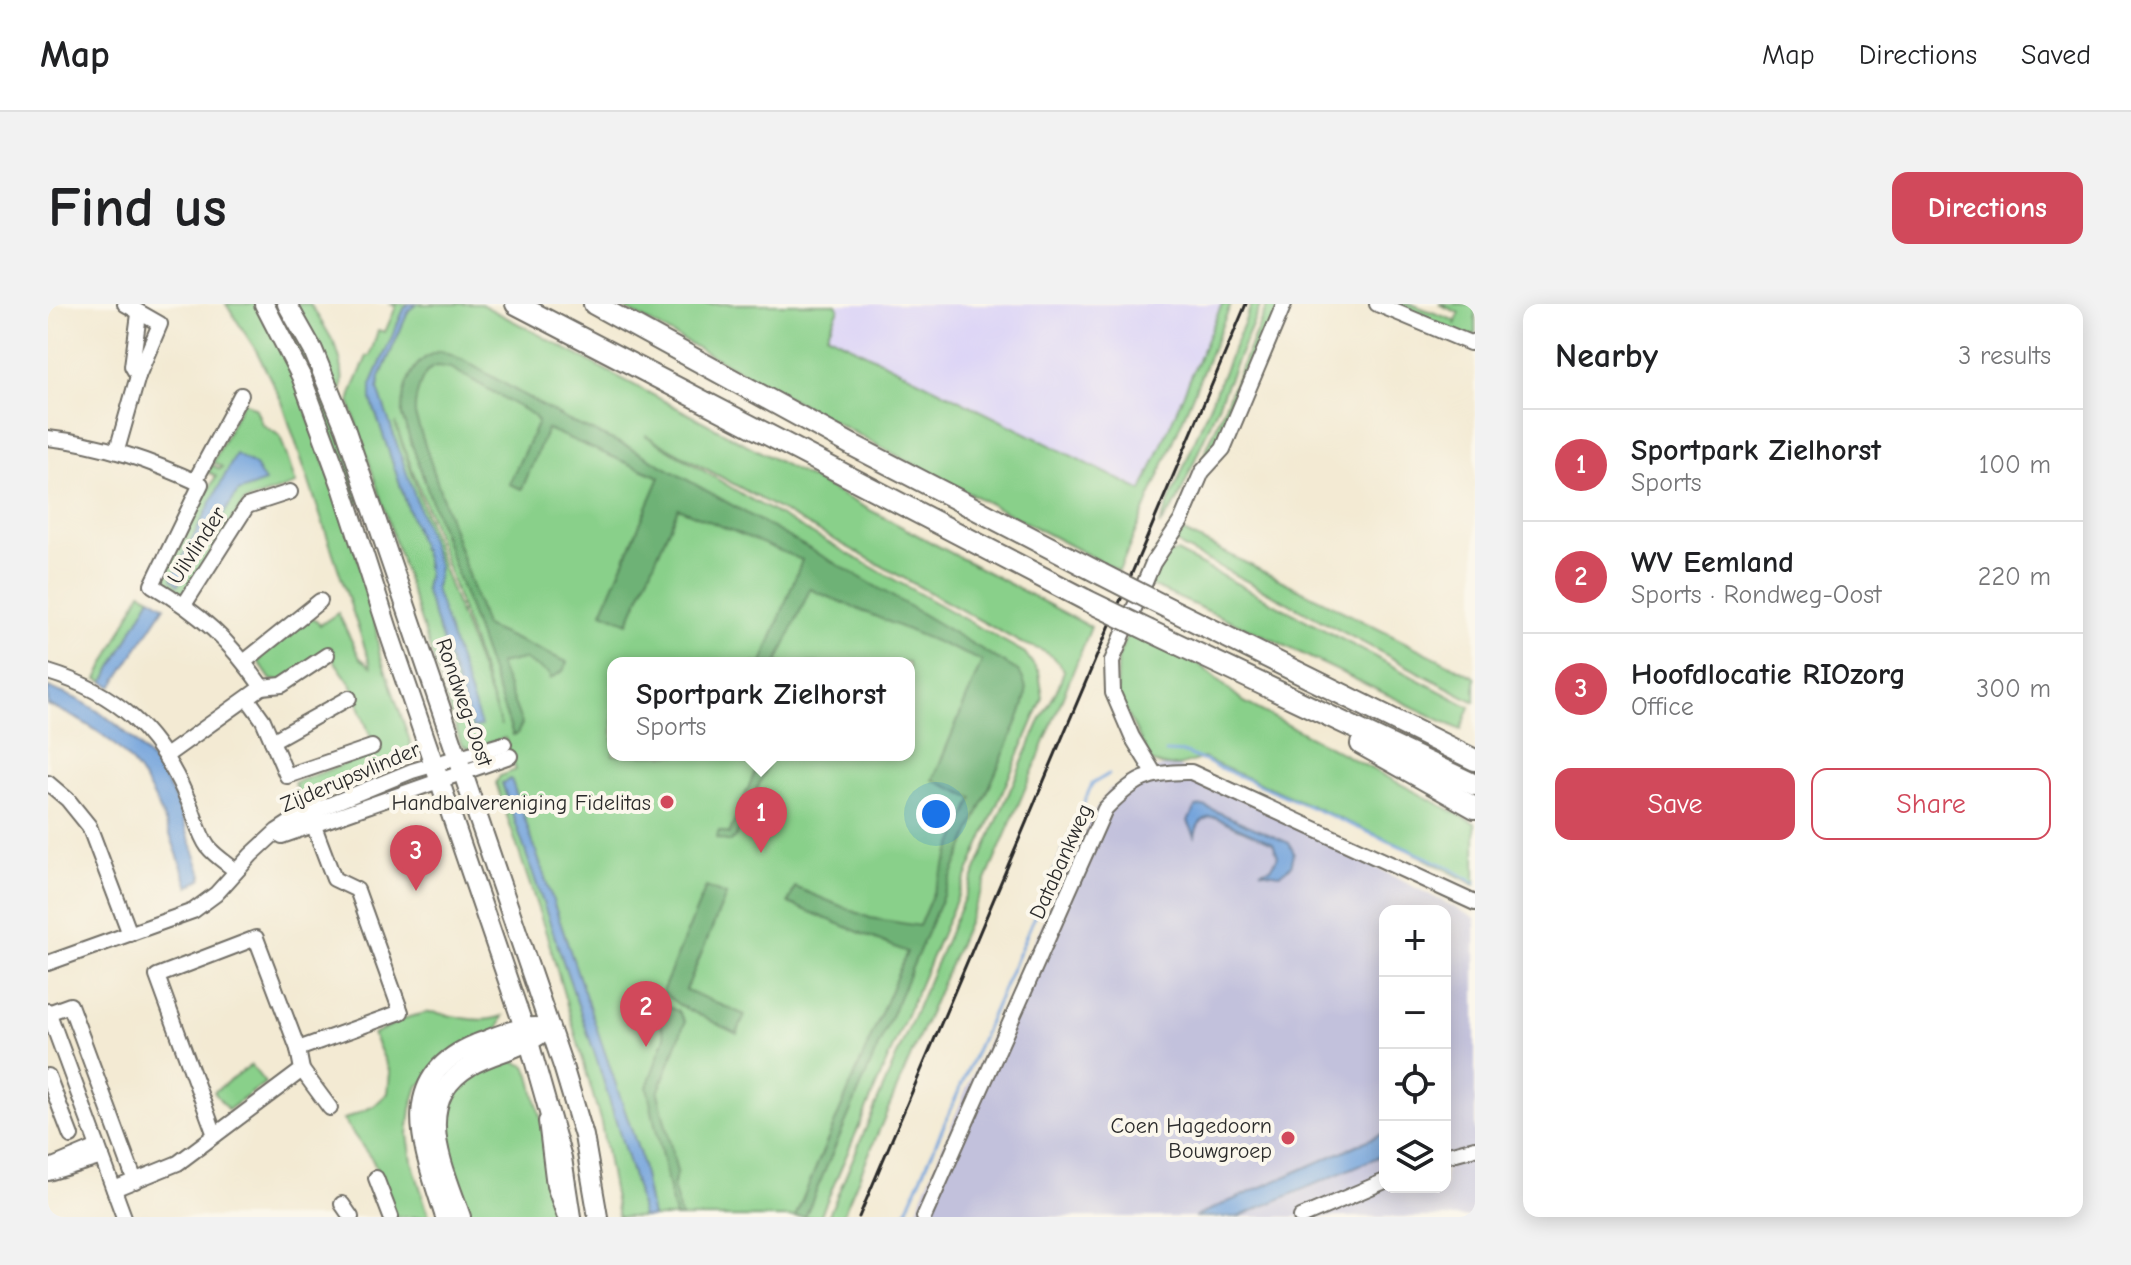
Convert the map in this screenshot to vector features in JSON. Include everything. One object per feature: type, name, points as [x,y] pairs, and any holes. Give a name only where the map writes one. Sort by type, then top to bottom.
[{"type":"highway","points":[[516,304],[1086,600],[1475,785]]},
{"type":"highway","points":[[594,304],[852,445],[1101,574],[1475,760]]},
{"type":"highway","points":[[1272,690],[1404,770],[1475,808]]},
{"type":"main road","points":[[264,304],[301,376],[321,425],[526,1035],[562,1158],[568,1217]]},
{"type":"main road","name":"Rondweg-Oost","points":[[287,304],[313,350],[340,416],[461,765],[584,1136],[598,1217]]},
{"type":"main road","points":[[445,1217],[421,1137],[419,1117],[428,1085],[457,1053],[550,1027]]},
{"type":"main road","points":[[461,1217],[436,1136],[435,1112],[448,1086],[468,1066],[526,1035]]},
{"type":"street","points":[[117,450],[138,376],[160,324],[125,304]]},
{"type":"street","points":[[1284,304],[1223,449],[1202,472],[1181,521],[1153,563],[1112,661],[1113,693],[1132,737],[1154,773],[1191,772],[1475,903]]},
{"type":"street","points":[[1377,304],[1470,343],[1475,341]]},
{"type":"street","points":[[138,376],[132,366],[139,314]]},
{"type":"street","points":[[195,481],[241,395]]},
{"type":"street","points":[[48,438],[117,450],[201,484],[152,585],[217,631],[262,687]]},
{"type":"street","name":"Uilvlinder","points":[[184,605],[247,506],[290,492]]},
{"type":"street","points":[[244,662],[320,601]]},
{"type":"street","points":[[167,755],[262,687],[282,685],[327,655]]},
{"type":"street","points":[[48,672],[75,681],[107,698],[139,723],[167,755],[208,847],[236,871]]},
{"type":"street","points":[[272,741],[349,698]]},
{"type":"street","points":[[248,699],[263,720],[287,776],[372,747]]},
{"type":"street","name":"Zijderupsvlinder","points":[[48,963],[193,911],[216,894],[263,843],[311,818],[436,772],[507,750]]},
{"type":"street","name":"Databankweg","points":[[927,1216],[1105,809],[1122,791],[1154,773]]},
{"type":"street","points":[[48,783],[68,800],[89,826],[130,934]]},
{"type":"street","points":[[298,1049],[401,1012],[357,890],[334,879],[311,818]]},
{"type":"street","points":[[227,1133],[157,976],[256,938],[298,1049],[302,1070],[330,1108]]},
{"type":"street","points":[[124,1217],[48,1012],[70,1005],[135,1181]]},
{"type":"street","points":[[114,1189],[178,1163],[227,1133],[302,1070]]},
{"type":"street","points":[[48,1076],[71,1136]]},
{"type":"street","points":[[1451,1154],[1475,1148]]},
{"type":"street","points":[[48,1171],[100,1152]]},
{"type":"street","points":[[376,1178],[391,1217]]},
{"type":"street","points":[[1301,1217],[1326,1212],[1379,1184]]},
{"type":"street","points":[[342,1204],[351,1217]]},
{"type":"shaded area","points":[[692,304],[1225,304],[1132,532]]},
{"type":"shaded area","points":[[1173,764],[1450,905],[1379,905],[1379,1193],[1451,1193],[1451,906],[1475,918],[1475,1217],[914,1217],[967,1087],[1092,816],[1109,790],[1132,776]]},
{"type":"green space","points":[[226,304],[255,304],[291,368],[356,550],[375,622],[379,652],[411,744],[409,759],[406,756],[398,761],[395,759],[301,800],[294,783],[376,752],[352,686],[331,656],[334,653],[331,648],[281,681],[271,680],[258,661],[261,659],[259,655],[309,614],[320,625],[338,613],[360,658],[371,666],[282,402],[256,350]]},
{"type":"green space","points":[[270,304],[279,304],[323,389],[364,501],[354,504]]},
{"type":"green space","points":[[294,304],[310,304],[329,334],[341,365],[342,389],[337,391]]},
{"type":"green space","points":[[391,304],[409,304],[371,385],[371,399],[426,561],[428,573],[425,590],[473,729],[435,589],[434,554],[378,389],[379,379],[409,310],[417,304],[481,304],[1091,627],[842,1217],[828,1217],[1064,670],[1046,652],[1021,643],[645,435],[745,496],[1025,653],[1039,673],[1043,698],[820,1217],[652,1217],[640,1155],[511,779],[502,783],[598,1063],[637,1190],[642,1217],[618,1217],[601,1123],[548,939],[496,783],[500,776],[516,770],[505,738],[469,749],[461,744],[350,404],[351,394],[367,356],[370,356],[378,330],[385,332],[396,307]],"holes":[[[395,423],[432,522],[501,726]]]},
{"type":"green space","points":[[616,304],[836,304],[839,309],[827,334],[1142,491],[1222,304],[1231,304],[1119,571]]},
{"type":"green space","points":[[1252,304],[1261,304],[1177,502],[1159,526]]},
{"type":"green space","points":[[1268,304],[1281,304],[1220,449],[1199,467]]},
{"type":"green space","points":[[1374,304],[1411,304],[1456,321],[1455,325],[1459,313],[1439,304],[1475,304],[1475,335],[1466,336]]},
{"type":"green space","points":[[441,351],[463,360],[569,421],[629,447],[1018,671],[1025,684],[1026,696],[1017,723],[805,1217],[795,1217],[907,952],[788,903],[795,887],[870,918],[919,926],[973,798],[933,780],[982,661],[810,589],[780,657],[764,657],[802,560],[678,508],[628,623],[602,612],[660,477],[547,429],[522,489],[509,484],[538,422],[533,415],[451,368],[437,366],[431,368],[422,379],[415,415],[485,626],[567,662],[563,671],[550,679],[549,674],[523,659],[499,664],[522,724],[517,734],[513,735],[402,416],[410,376],[431,354]]},
{"type":"green space","points":[[243,401],[256,409],[262,424],[280,436],[296,484],[244,502],[184,595],[177,594],[162,578],[200,498],[204,499],[216,476],[208,472],[212,465],[222,467],[213,462]]},
{"type":"green space","points":[[1180,530],[1475,677],[1475,702],[1182,547],[1175,541]]},
{"type":"green space","points":[[1177,552],[1470,707],[1461,730],[1267,637],[1147,584],[1166,554]]},
{"type":"green space","points":[[141,592],[151,597],[104,682],[97,679]]},
{"type":"green space","points":[[1131,623],[1175,644],[1244,702],[1475,823],[1475,885],[1395,843],[1203,758],[1171,766],[1151,761],[1117,693],[1118,658]]},
{"type":"green space","points":[[759,761],[769,761],[736,837],[730,842],[716,838],[719,831],[729,834]]},
{"type":"green space","points":[[706,887],[726,895],[686,990],[745,1015],[737,1034],[679,1005],[662,992]]},
{"type":"green space","points":[[657,1003],[678,1011],[685,1022],[658,1093],[677,1172],[673,1186],[681,1217],[675,1217],[647,1087],[665,1037],[655,1008]]},
{"type":"green space","points":[[430,1012],[475,1019],[503,1016],[498,1030],[418,1086],[408,1135],[412,1161],[429,1217],[394,1217],[373,1161],[343,1120],[374,1106],[388,1093],[390,1072],[373,1034],[409,1017]]},
{"type":"green space","points":[[509,1060],[526,1066],[530,1075],[564,1217],[464,1217],[443,1149],[443,1117],[453,1093],[471,1076]]},
{"type":"green space","points":[[251,1065],[265,1083],[228,1110],[214,1092]]},
{"type":"water","points":[[409,304],[417,304],[409,310],[379,379],[378,389],[439,567],[435,589],[481,726],[473,729],[425,590],[428,573],[426,561],[371,399],[371,385]]},
{"type":"water","points":[[236,454],[255,466],[265,482],[238,492],[178,585],[172,578]]},
{"type":"water","points":[[151,597],[165,606],[112,687],[104,682]]},
{"type":"water","points":[[48,688],[104,715],[150,758],[172,793],[202,878],[189,887],[155,800],[126,756],[80,721],[48,705]]},
{"type":"water","points":[[511,779],[640,1155],[652,1217],[642,1217],[637,1190],[598,1063],[502,783]]},
{"type":"water","points":[[1204,806],[1289,843],[1294,853],[1291,866],[1280,874],[1260,871],[1271,868],[1278,856],[1273,843],[1215,817],[1201,822],[1195,836],[1188,821],[1196,807]]},
{"type":"water","points":[[1379,1135],[1379,1157],[1238,1217],[1194,1217]]},
{"type":"waterway","points":[[1166,752],[1186,753],[1446,866],[1475,883]]},
{"type":"waterway","points":[[904,1217],[1092,784],[1109,774]]},
{"type":"railway","points":[[859,1217],[1246,304]]},
{"type":"place","name":"Handbalvereniging Fidelitas","points":[[667,802]]},
{"type":"place","name":"Sportpark Zielhorst","points":[[761,853]]},
{"type":"place","name":"Hoofdlocatie RIOzorg","points":[[416,891]]},
{"type":"place","name":"WV Eemland","points":[[646,1047]]},
{"type":"place","name":"Coen Hagedoorn Bouwgroep","points":[[1288,1138]]}]
